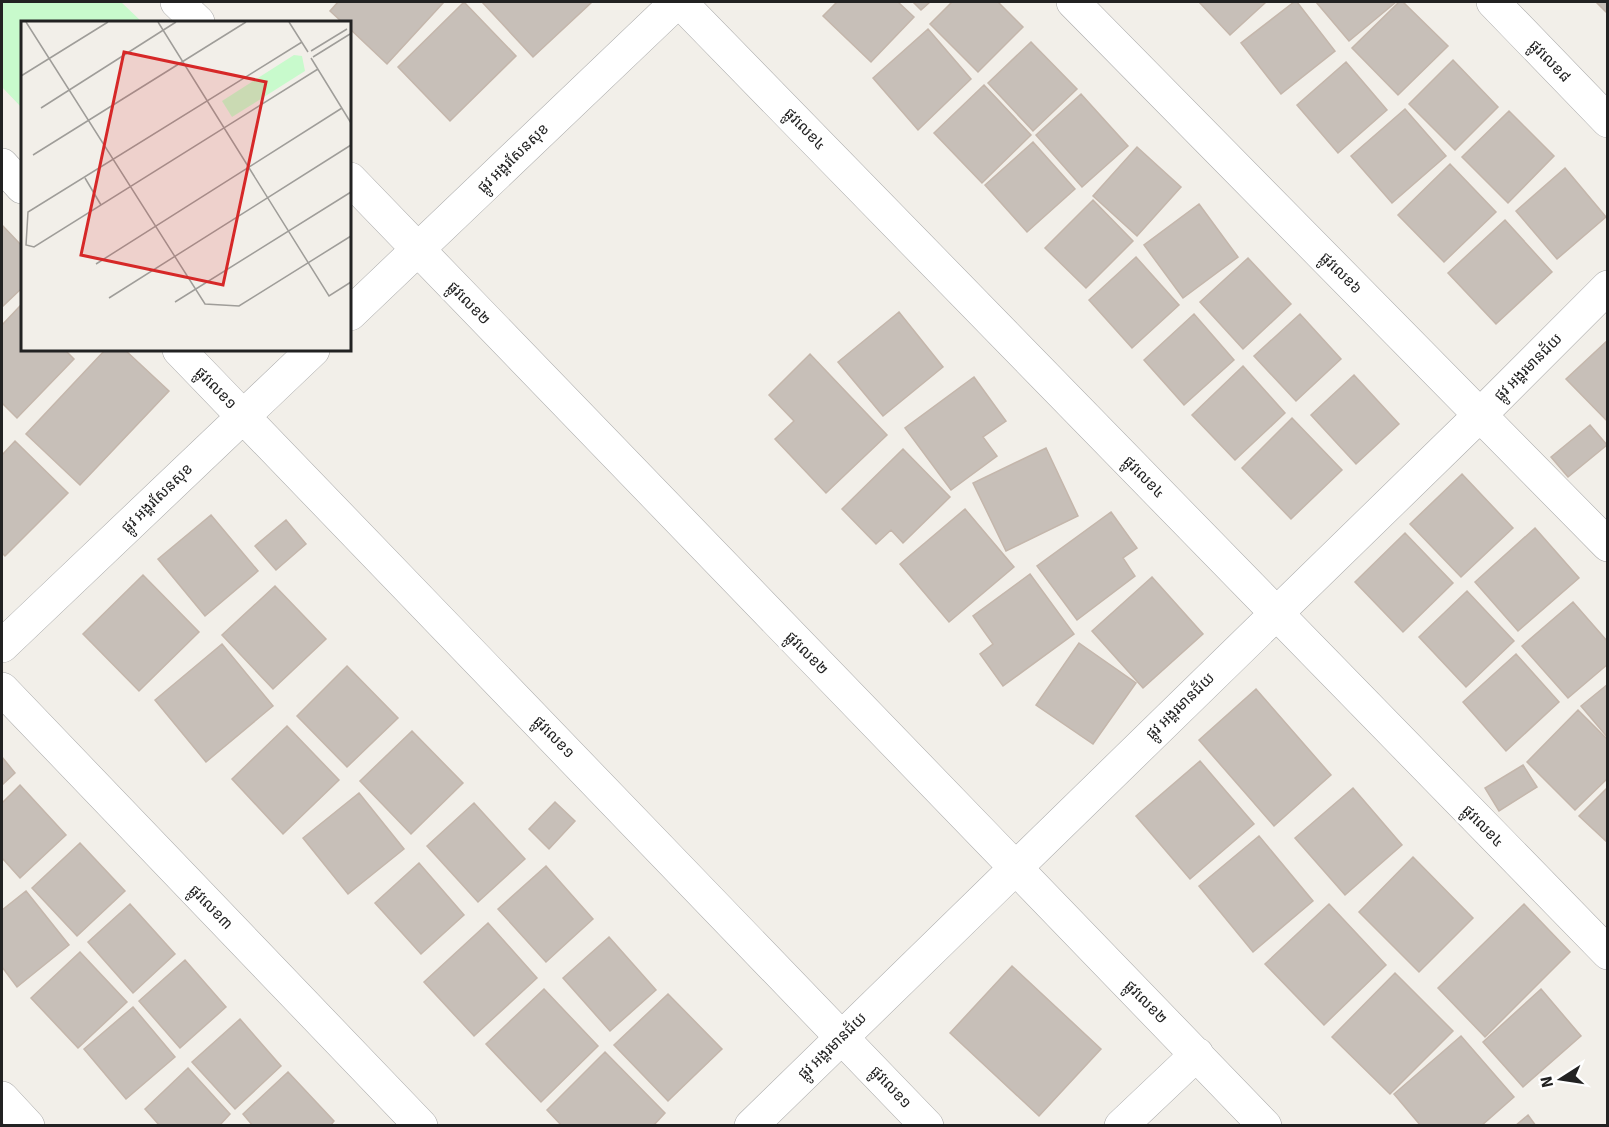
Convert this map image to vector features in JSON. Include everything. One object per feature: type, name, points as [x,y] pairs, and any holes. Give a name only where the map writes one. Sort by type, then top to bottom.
[{"type":"street","points":[[177,2],[197,21]]},
{"type":"street","name":"ផ្លូវ អង្គរសែនសុខ","points":[[351,313],[679,2]]},
{"type":"street","name":"ផ្លូវលេខ៤","points":[[679,2],[1608,953]]},
{"type":"street","name":"ផ្លូវលេខ៦","points":[[1072,2],[1608,545]]},
{"type":"street","name":"ផ្លូវលេខ៨","points":[[1493,2],[1608,120]]},
{"type":"street","points":[[2,165],[21,186]]},
{"type":"street","name":"ផ្លូវលេខ២","points":[[351,180],[1266,1125]]},
{"type":"street","name":"ផ្លូវ អង្គរមានជ័យ","points":[[751,1125],[1481,414],[1608,287]]},
{"type":"street","name":"ផ្លូវលេខ១","points":[[180,351],[927,1125]]},
{"type":"street","name":"ផ្លូវ អង្គរសែនសុខ","points":[[2,646],[312,351]]},
{"type":"street","name":"ផ្លូវលេខ៣","points":[[2,689],[421,1125]]},
{"type":"street","points":[[1121,1125],[1197,1054]]},
{"type":"street","points":[[2,1098],[28,1125]]},
{"type":"green space","points":[[2,2],[121,2],[141,21],[21,21],[21,107],[2,87]]},
{"type":"building","points":[[338,2],[444,2],[387,64],[351,30],[351,21],[341,21],[330,11]]},
{"type":"building","points":[[464,2],[516,56],[450,121],[398,67]]},
{"type":"building","points":[[482,2],[592,2],[533,57]]},
{"type":"building","points":[[837,2],[898,2],[914,17],[871,62],[823,16]]},
{"type":"building","points":[[913,2],[930,2],[921,10]]},
{"type":"building","points":[[952,2],[998,2],[1023,27],[978,72],[930,24]]},
{"type":"building","points":[[1199,2],[1266,2],[1230,35]]},
{"type":"building","points":[[1297,2],[1335,51],[1281,94],[1241,43]]},
{"type":"building","points":[[1316,2],[1396,2],[1349,41]]},
{"type":"building","points":[[1399,2],[1403,2],[1448,46],[1398,95],[1352,48]]},
{"type":"building","points":[[1596,2],[1608,2],[1608,14]]},
{"type":"building","points":[[928,29],[971,79],[918,130],[873,78]]},
{"type":"building","points":[[1031,42],[1077,89],[1033,131],[988,83]]},
{"type":"building","points":[[1453,60],[1498,107],[1455,150],[1409,104]]},
{"type":"building","points":[[1346,62],[1387,110],[1338,153],[1297,105]]},
{"type":"building","points":[[984,85],[1031,135],[982,183],[934,133]]},
{"type":"building","points":[[1081,94],[1128,146],[1082,187],[1036,135]]},
{"type":"building","points":[[1405,109],[1446,156],[1392,203],[1351,156]]},
{"type":"building","points":[[1509,111],[1554,156],[1508,203],[1462,157]]},
{"type":"building","points":[[1033,142],[1075,189],[1027,232],[985,185]]},
{"type":"building","points":[[1137,147],[1181,187],[1137,236],[1093,196]]},
{"type":"building","points":[[1450,164],[1496,212],[1444,262],[1398,215]]},
{"type":"building","points":[[1565,168],[1606,217],[1557,259],[1516,211]]},
{"type":"building","points":[[1093,200],[1133,241],[1086,288],[1045,248]]},
{"type":"building","points":[[1199,204],[1238,257],[1183,298],[1144,245]]},
{"type":"building","points":[[1505,220],[1552,272],[1496,324],[1448,273]]},
{"type":"building","points":[[2,225],[21,245],[21,289],[2,307]]},
{"type":"building","points":[[1136,257],[1179,305],[1132,348],[1089,300]]},
{"type":"building","points":[[1248,258],[1291,304],[1243,349],[1200,302]]},
{"type":"building","points":[[20,306],[21,351],[66,351],[74,359],[17,418],[2,403],[2,325]]},
{"type":"building","points":[[899,312],[943,367],[883,416],[838,362]]},
{"type":"building","points":[[1194,314],[1234,360],[1184,405],[1144,360]]},
{"type":"building","points":[[1300,314],[1341,359],[1296,401],[1254,356]]},
{"type":"building","points":[[1608,340],[1608,422],[1566,379]]},
{"type":"building","points":[[104,351],[126,351],[169,391],[80,485],[26,434]]},
{"type":"building","points":[[810,354],[887,435],[826,493],[775,439],[794,421],[769,395]]},
{"type":"building","points":[[1243,366],[1285,413],[1235,460],[1192,415]]},
{"type":"building","points":[[1354,375],[1399,424],[1356,464],[1311,415]]},
{"type":"building","points":[[974,377],[1006,421],[983,437],[997,456],[951,490],[905,428]]},
{"type":"building","points":[[1292,418],[1342,470],[1291,519],[1242,468]]},
{"type":"building","points":[[1590,425],[1607,445],[1568,477],[1551,457]]},
{"type":"building","points":[[15,441],[68,493],[5,556],[2,553],[2,455]]},
{"type":"building","points":[[1046,448],[1078,516],[1006,551],[973,483]]},
{"type":"building","points":[[903,449],[950,497],[903,543],[891,530],[876,544],[842,509]]},
{"type":"building","points":[[1462,474],[1513,528],[1461,577],[1410,524]]},
{"type":"building","points":[[965,509],[1014,567],[949,622],[900,564]]},
{"type":"building","points":[[1111,512],[1137,548],[1123,558],[1135,576],[1077,620],[1037,566]]},
{"type":"building","points":[[211,515],[258,571],[205,616],[158,559]]},
{"type":"building","points":[[286,520],[306,544],[276,570],[255,546]]},
{"type":"building","points":[[1535,528],[1579,578],[1518,631],[1475,582]]},
{"type":"building","points":[[1405,533],[1453,583],[1403,632],[1355,582]]},
{"type":"building","points":[[1030,574],[1074,634],[1003,686],[980,654],[993,644],[973,616]]},
{"type":"building","points":[[143,575],[199,632],[139,691],[83,634]]},
{"type":"building","points":[[1152,577],[1203,634],[1143,688],[1092,631]]},
{"type":"building","points":[[275,586],[326,639],[273,689],[222,635]]},
{"type":"building","points":[[1467,591],[1514,641],[1466,687],[1419,637]]},
{"type":"building","points":[[1573,602],[1608,642],[1608,664],[1568,698],[1522,646]]},
{"type":"building","points":[[1079,643],[1136,683],[1093,744],[1036,705]]},
{"type":"building","points":[[222,644],[273,706],[206,762],[155,700]]},
{"type":"building","points":[[1516,654],[1559,702],[1506,751],[1463,702]]},
{"type":"building","points":[[347,666],[398,718],[347,767],[297,716]]},
{"type":"building","points":[[1608,684],[1608,738],[1581,706]]},
{"type":"building","points":[[1256,689],[1331,775],[1274,826],[1199,740]]},
{"type":"building","points":[[1578,710],[1608,740],[1608,778],[1575,810],[1527,762]]},
{"type":"building","points":[[287,726],[339,780],[283,834],[232,779]]},
{"type":"building","points":[[412,731],[463,783],[411,834],[360,781]]},
{"type":"building","points":[[2,757],[15,773],[2,785]]},
{"type":"building","points":[[1200,761],[1254,824],[1190,879],[1136,816]]},
{"type":"building","points":[[1523,765],[1537,787],[1499,811],[1485,788]]},
{"type":"building","points":[[20,785],[66,835],[20,878],[2,858],[2,803]]},
{"type":"building","points":[[1608,787],[1608,843],[1579,816]]},
{"type":"building","points":[[1353,788],[1402,845],[1345,895],[1295,838]]},
{"type":"building","points":[[359,793],[404,849],[348,894],[303,838]]},
{"type":"building","points":[[555,802],[575,821],[549,849],[529,829]]},
{"type":"building","points":[[474,803],[525,859],[478,902],[427,846]]},
{"type":"building","points":[[1259,836],[1313,901],[1253,952],[1199,886]]},
{"type":"building","points":[[80,843],[125,891],[77,936],[32,888]]},
{"type":"building","points":[[1413,857],[1473,918],[1419,972],[1359,912]]},
{"type":"building","points":[[419,863],[464,915],[421,954],[375,903]]},
{"type":"building","points":[[546,866],[593,919],[546,962],[498,909]]},
{"type":"building","points":[[26,891],[69,945],[17,987],[2,967],[2,910]]},
{"type":"building","points":[[130,904],[175,954],[133,993],[88,942]]},
{"type":"building","points":[[1329,904],[1386,965],[1324,1025],[1265,964]]},
{"type":"building","points":[[1524,904],[1570,952],[1485,1037],[1438,988]]},
{"type":"building","points":[[488,923],[537,978],[474,1036],[424,982]]},
{"type":"building","points":[[609,937],[656,990],[610,1031],[563,978]]},
{"type":"building","points":[[80,952],[127,1002],[78,1048],[31,998]]},
{"type":"building","points":[[185,960],[226,1007],[180,1048],[139,1001]]},
{"type":"building","points":[[1012,966],[1101,1049],[1039,1116],[950,1033]]},
{"type":"building","points":[[1395,973],[1453,1031],[1390,1094],[1332,1037]]},
{"type":"building","points":[[544,989],[598,1046],[541,1102],[486,1044]]},
{"type":"building","points":[[1541,989],[1581,1036],[1523,1087],[1483,1042]]},
{"type":"building","points":[[668,994],[722,1049],[668,1101],[614,1045]]},
{"type":"building","points":[[133,1007],[175,1057],[126,1099],[84,1049]]},
{"type":"building","points":[[240,1019],[281,1066],[235,1109],[192,1062]]},
{"type":"building","points":[[1461,1036],[1514,1097],[1481,1126],[1421,1126],[1394,1094]]},
{"type":"building","points":[[605,1052],[665,1113],[653,1126],[562,1126],[547,1110]]},
{"type":"building","points":[[188,1068],[230,1114],[219,1126],[160,1126],[145,1109]]},
{"type":"building","points":[[288,1072],[334,1121],[330,1126],[253,1126],[243,1114]]},
{"type":"building","points":[[1528,1115],[1536,1126],[1515,1126]]}]
